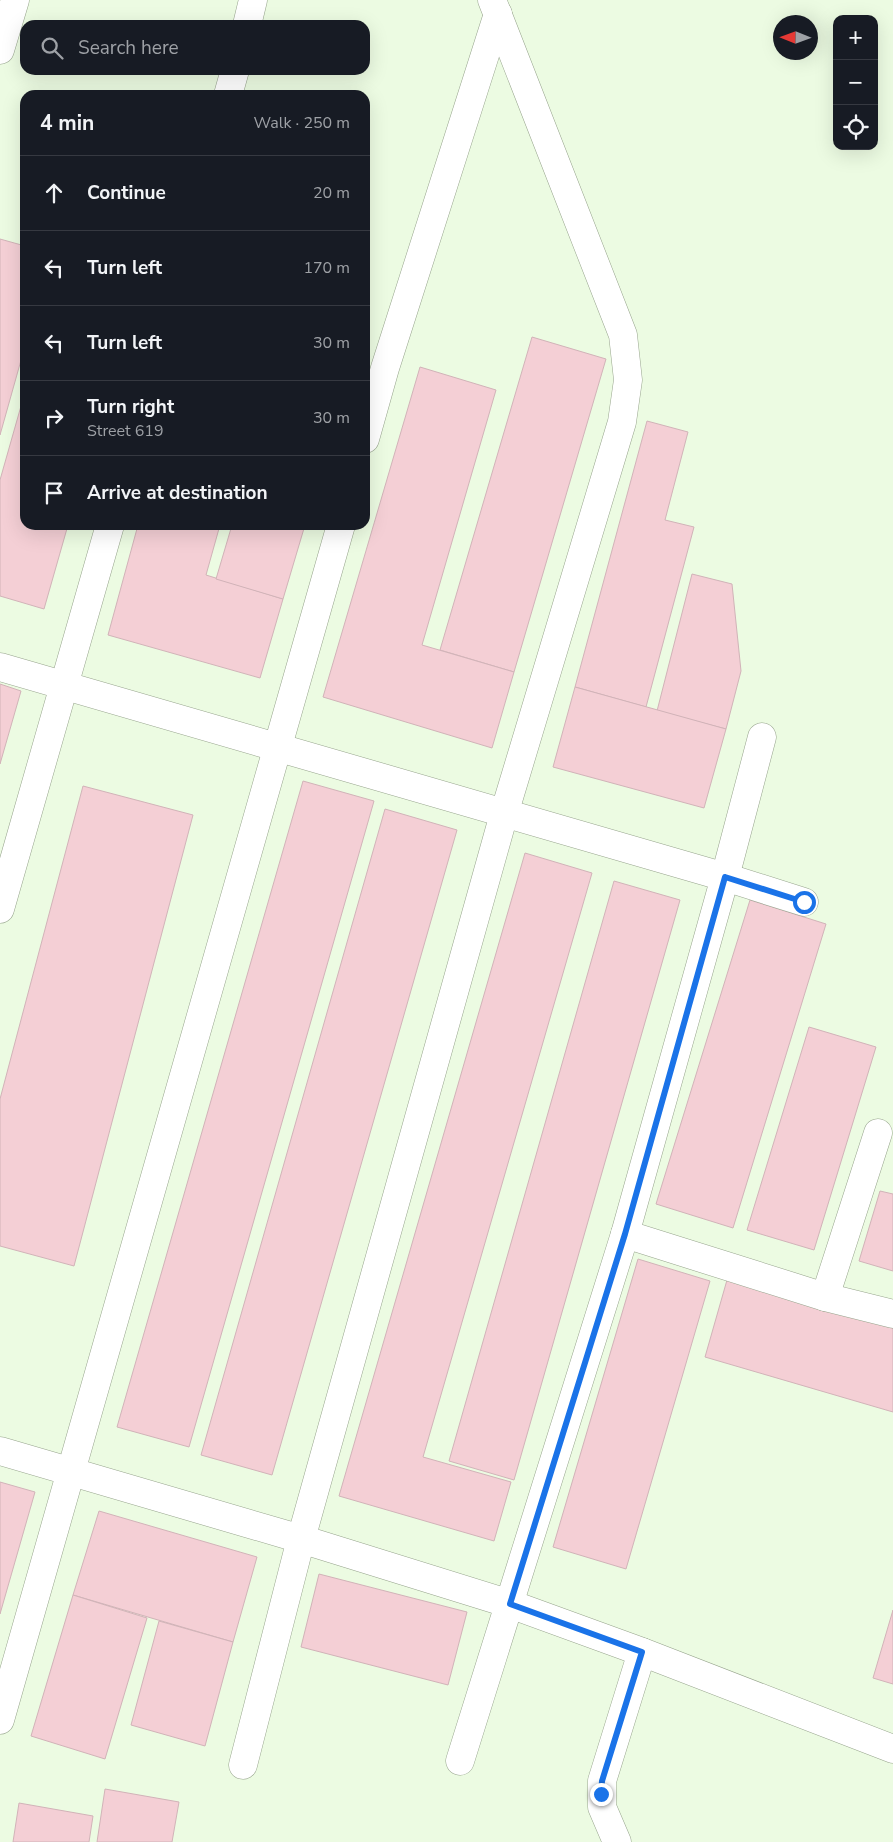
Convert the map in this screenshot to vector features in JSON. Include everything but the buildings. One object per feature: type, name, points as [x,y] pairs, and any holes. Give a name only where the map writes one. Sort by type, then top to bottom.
[{"type":"street","points":[[0,50],[15,0]]},
{"type":"street","points":[[248,20],[253,0]]},
{"type":"street","points":[[370,421],[495,7]]},
{"type":"street","points":[[243,1765],[301,1539],[504,814],[622,422],[628,380],[623,335],[495,7]]},
{"type":"street","points":[[229,90],[234,75]]},
{"type":"street","points":[[0,909],[109,530]]},
{"type":"street","points":[[0,1720],[340,530]]},
{"type":"street","points":[[0,667],[725,877],[804,902]]},
{"type":"street","points":[[460,1761],[625,1234],[725,877],[762,737]]},
{"type":"street","points":[[825,1297],[878,1133]]},
{"type":"street","points":[[625,1234],[825,1297],[893,1314]]},
{"type":"street","points":[[0,1451],[301,1539],[510,1604],[642,1652],[893,1749]]},
{"type":"street","points":[[617,1842],[602,1807],[602,1781],[642,1652]]},
{"type":"route","points":[[601,1794],[602,1781],[642,1652],[510,1604],[625,1234],[725,877],[804,902]]}]
